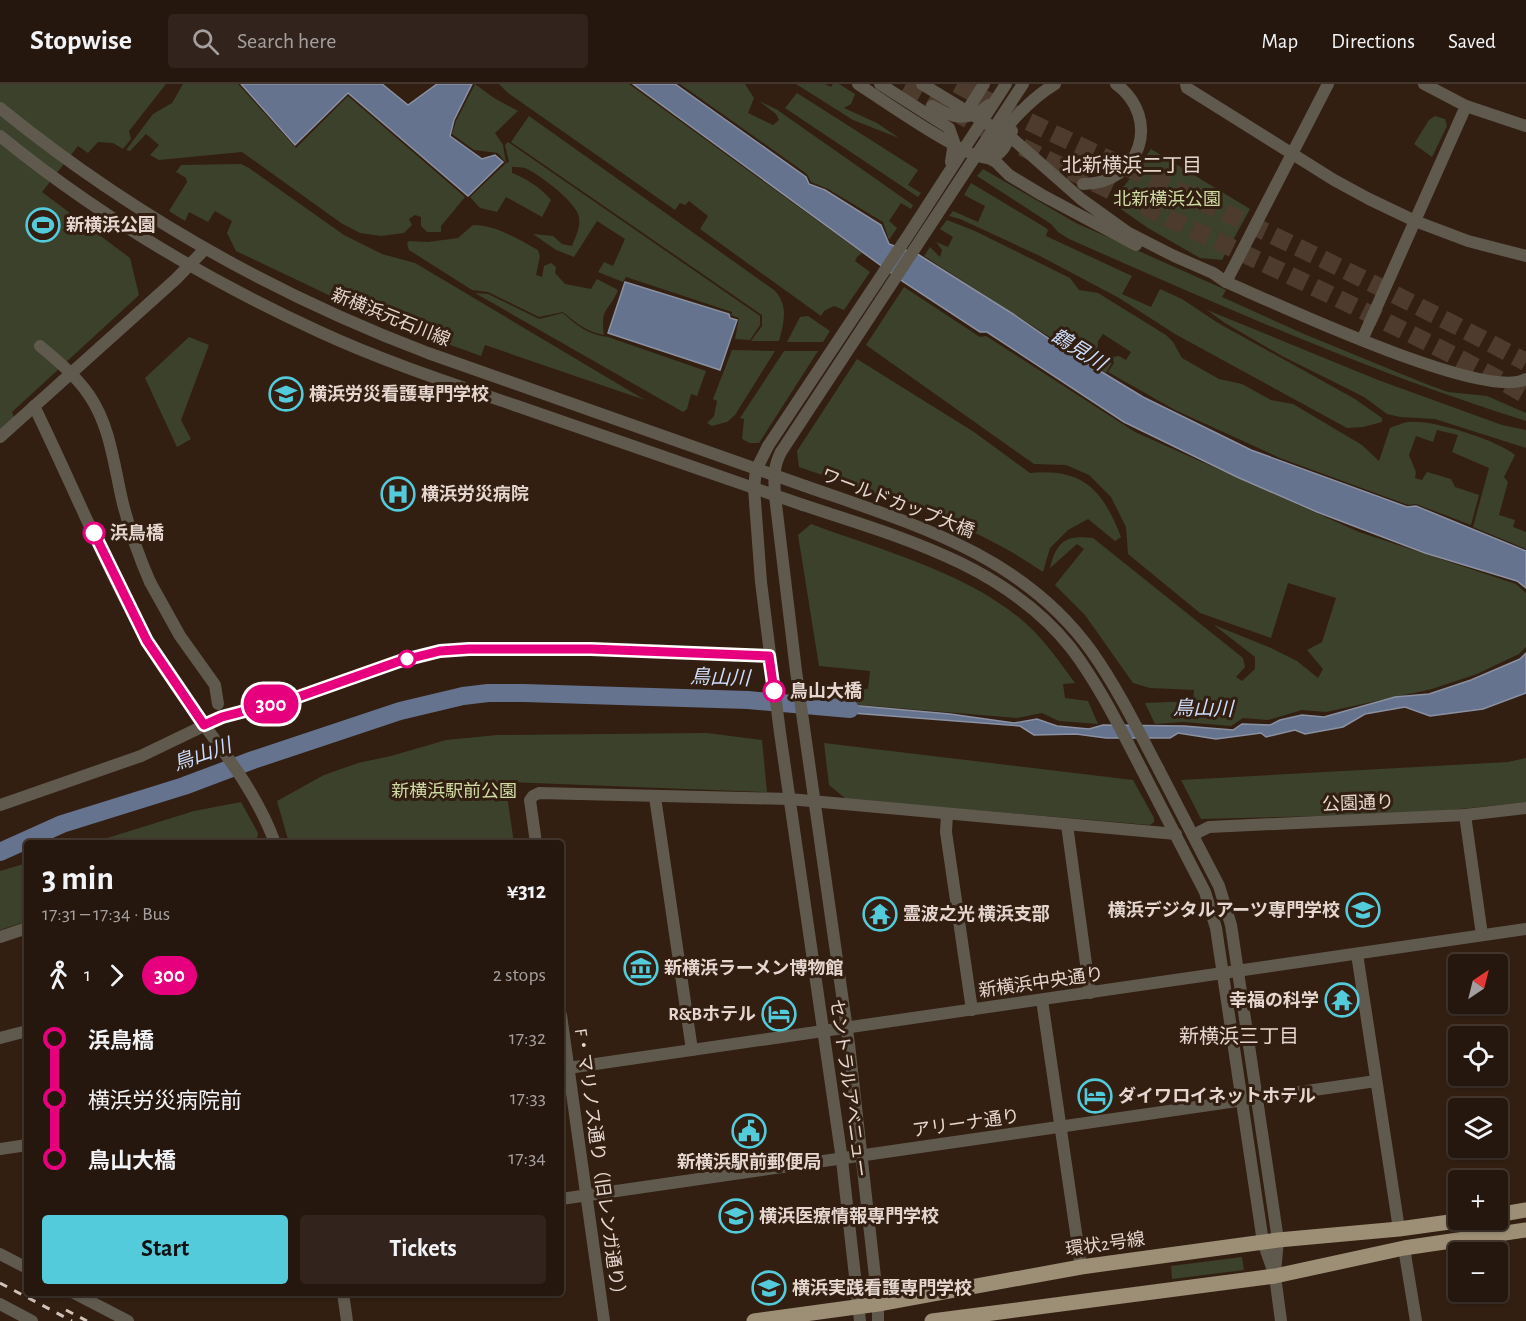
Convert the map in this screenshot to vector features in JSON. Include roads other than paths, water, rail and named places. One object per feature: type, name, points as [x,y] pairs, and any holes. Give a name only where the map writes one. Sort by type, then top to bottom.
[{"type":"main road","points":[[1508,1213],[1526,1210]]},
{"type":"main road","name":"環状2号線","points":[[754,1321],[859,1314],[878,1304],[1081,1267],[1271,1241],[1448,1222]]},
{"type":"main road","points":[[932,1321],[1021,1315],[1275,1276],[1404,1248],[1526,1230]]},
{"type":"street","points":[[858,84],[940,137],[996,162],[1009,175],[1042,195],[1114,234],[1201,275],[1226,282],[1362,340],[1423,363],[1459,374],[1510,384],[1526,379]]},
{"type":"street","points":[[880,84],[949,128],[954,142],[948,172]]},
{"type":"street","points":[[895,84],[955,117],[972,115],[987,107],[996,98]]},
{"type":"street","points":[[922,84],[1009,137],[1081,199],[1127,232],[1213,273],[1226,282]]},
{"type":"street","points":[[967,111],[984,84]]},
{"type":"street","points":[[756,470],[768,446],[1006,84]]},
{"type":"street","points":[[773,476],[781,452],[1023,84]]},
{"type":"street","points":[[984,158],[1000,152],[1020,115],[1041,84]]},
{"type":"street","points":[[960,180],[978,164],[994,142],[1024,110],[1055,84]]},
{"type":"street","points":[[1042,165],[1068,179],[1083,184],[1094,184],[1115,177],[1130,164],[1139,146],[1141,126],[1135,106],[1128,95],[1116,84]]},
{"type":"street","points":[[1186,84],[1187,88],[1334,180],[1369,199],[1415,221],[1468,241],[1526,256]]},
{"type":"street","points":[[1226,282],[1328,84]]},
{"type":"street","points":[[1424,84],[1466,106],[1526,126]]},
{"type":"street","points":[[1362,340],[1466,106]]},
{"type":"street","name":"新横浜元石川線","points":[[0,108],[65,159],[170,228],[271,284],[375,333],[805,486]]},
{"type":"street","points":[[0,136],[92,203],[159,247],[290,317],[378,357],[775,496]]},
{"type":"street","points":[[0,437],[205,249]]},
{"type":"street","points":[[40,346],[80,382],[99,412],[112,451],[130,529],[141,561],[180,636],[215,685],[218,704]]},
{"type":"street","points":[[34,406],[136,622],[160,663],[254,796],[274,840]]},
{"type":"street","name":"セントラルアベニュー","points":[[756,470],[754,488],[756,539],[769,656],[842,1160],[859,1314]]},
{"type":"street","name":"セントラルアベニュー","points":[[773,476],[804,734],[847,1028],[863,1157],[878,1321]]},
{"type":"street","name":"ワールドカップ大橋","points":[[805,486],[942,536],[997,564],[1028,585],[1056,610],[1092,652],[1159,770],[1224,899],[1231,925],[1257,1099],[1271,1241]]},
{"type":"street","name":"ワールドカップ大橋","points":[[775,496],[905,539],[988,576],[1020,597],[1057,632],[1081,662],[1110,710],[1176,834],[1210,905],[1224,974],[1243,1101],[1271,1241]]},
{"type":"street","points":[[0,805],[141,756],[222,717],[298,697],[400,661],[440,651],[591,649],[769,656]]},
{"type":"street","points":[[536,840],[530,800],[538,793],[789,799],[1176,834]]},
{"type":"street","points":[[655,797],[692,1050]]},
{"type":"street","name":"公園通り","points":[[1193,835],[1209,827],[1465,816],[1526,808]]},
{"type":"street","points":[[947,814],[946,832],[972,1010]]},
{"type":"street","points":[[1465,816],[1482,935]]},
{"type":"street","points":[[1067,825],[1090,993]]},
{"type":"street","name":"新横浜中央通り","points":[[565,1068],[1238,972],[1526,928]]},
{"type":"street","points":[[0,937],[24,929]]},
{"type":"street","points":[[1357,954],[1399,1229]]},
{"type":"street","points":[[1042,1000],[1081,1267]]},
{"type":"street","points":[[0,1038],[24,1032]]},
{"type":"street","name":"F・マリノス通り（旧レンガ通り）","points":[[565,1068],[587,1196],[599,1320]]},
{"type":"street","name":"アリーナ通り","points":[[564,1199],[1376,1081]]},
{"type":"street","points":[[0,1149],[24,1145]]},
{"type":"street","points":[[1271,1241],[1281,1321]]},
{"type":"street","points":[[1404,1248],[1416,1321]]},
{"type":"street","points":[[0,1254],[24,1267]]},
{"type":"street","points":[[80,1296],[128,1321]]},
{"type":"street","points":[[343,1296],[347,1321]]},
{"type":"street","points":[[1,1306],[32,1321]]},
{"type":"water","points":[[241,84],[382,84],[408,105],[437,84],[472,84],[454,120],[450,136],[482,159],[495,155],[503,162],[468,196],[348,93],[295,145]]},
{"type":"water","points":[[633,84],[675,84],[806,177],[809,184],[825,190],[881,225],[889,244],[919,255],[1143,397],[1251,450],[1407,507],[1416,506],[1526,551],[1526,588],[1517,581],[1425,553],[1317,512],[1237,477],[1124,422],[987,332],[980,332],[902,281]]},
{"type":"water","points":[[625,282],[729,314],[730,318],[737,320],[720,370],[608,333]]},
{"type":"water","points":[[1526,653],[1526,693],[1483,709],[1430,716],[1405,707],[1365,714],[1343,727],[1305,734],[1295,730],[1266,737],[1261,733],[1216,739],[1178,733],[1170,738],[1106,738],[1076,734],[1034,735],[1020,726],[826,711],[827,703],[950,714],[1014,723],[1037,719],[1057,726],[1089,729],[1103,725],[1184,726],[1233,730],[1242,724],[1270,725],[1302,715],[1324,717],[1395,697],[1429,694],[1471,680],[1520,659]]},
{"type":"waterway","name":"鳥山川","points":[[27,840],[62,824],[184,786],[253,760],[400,711],[463,696],[524,693],[748,700],[850,709]]},
{"type":"waterway","name":"鳥山川","points":[[0,852],[24,841]]},
{"type":"tunnel","points":[[906,84],[994,134]]},
{"type":"tunnel","points":[[957,84],[1041,127],[1356,275],[1526,362]]},
{"type":"tunnel","points":[[1022,147],[1325,292],[1468,363],[1526,395]]},
{"type":"railway","points":[[0,1283],[24,1296]]},
{"type":"railway","points":[[25,1296],[72,1321]]},
{"type":"railway","points":[[66,1310],[87,1321]]},
{"type":"place","name":"新横浜公園","points":[[43,225]]},
{"type":"place","name":"横浜労災看護専門学校","points":[[286,394]]},
{"type":"place","name":"横浜労災病院","points":[[398,494]]},
{"type":"place","name":"浜鳥橋","points":[[94,533]]},
{"type":"place","name":"鳥山大橋","points":[[774,691]]},
{"type":"place","name":"横浜デジタルアーツ専門学校","points":[[1363,910]]},
{"type":"place","name":"霊波之光 横浜支部","points":[[880,914]]},
{"type":"place","name":"新横浜ラーメン博物館","points":[[641,968]]},
{"type":"place","name":"幸福の科学","points":[[1342,1000]]},
{"type":"place","name":"R&Bホテル","points":[[779,1014]]},
{"type":"place","name":"ダイワロイネットホテル","points":[[1095,1096]]},
{"type":"place","name":"新横浜駅前郵便局","points":[[749,1131]]},
{"type":"place","name":"横浜医療情報専門学校","points":[[736,1216]]},
{"type":"place","name":"横浜実践看護専門学校","points":[[769,1288]]},
{"type":"district","name":"北新横浜二丁目","points":[[1132,165]]},
{"type":"district","name":"新横浜三丁目","points":[[1239,1036]]},
{"type":"park label","name":"北新横浜公園","points":[[1167,199]]},
{"type":"park label","name":"新横浜駅前公園","points":[[454,791]]},
{"type":"water label","name":"鶴見川","points":[[1079,349]]}]
